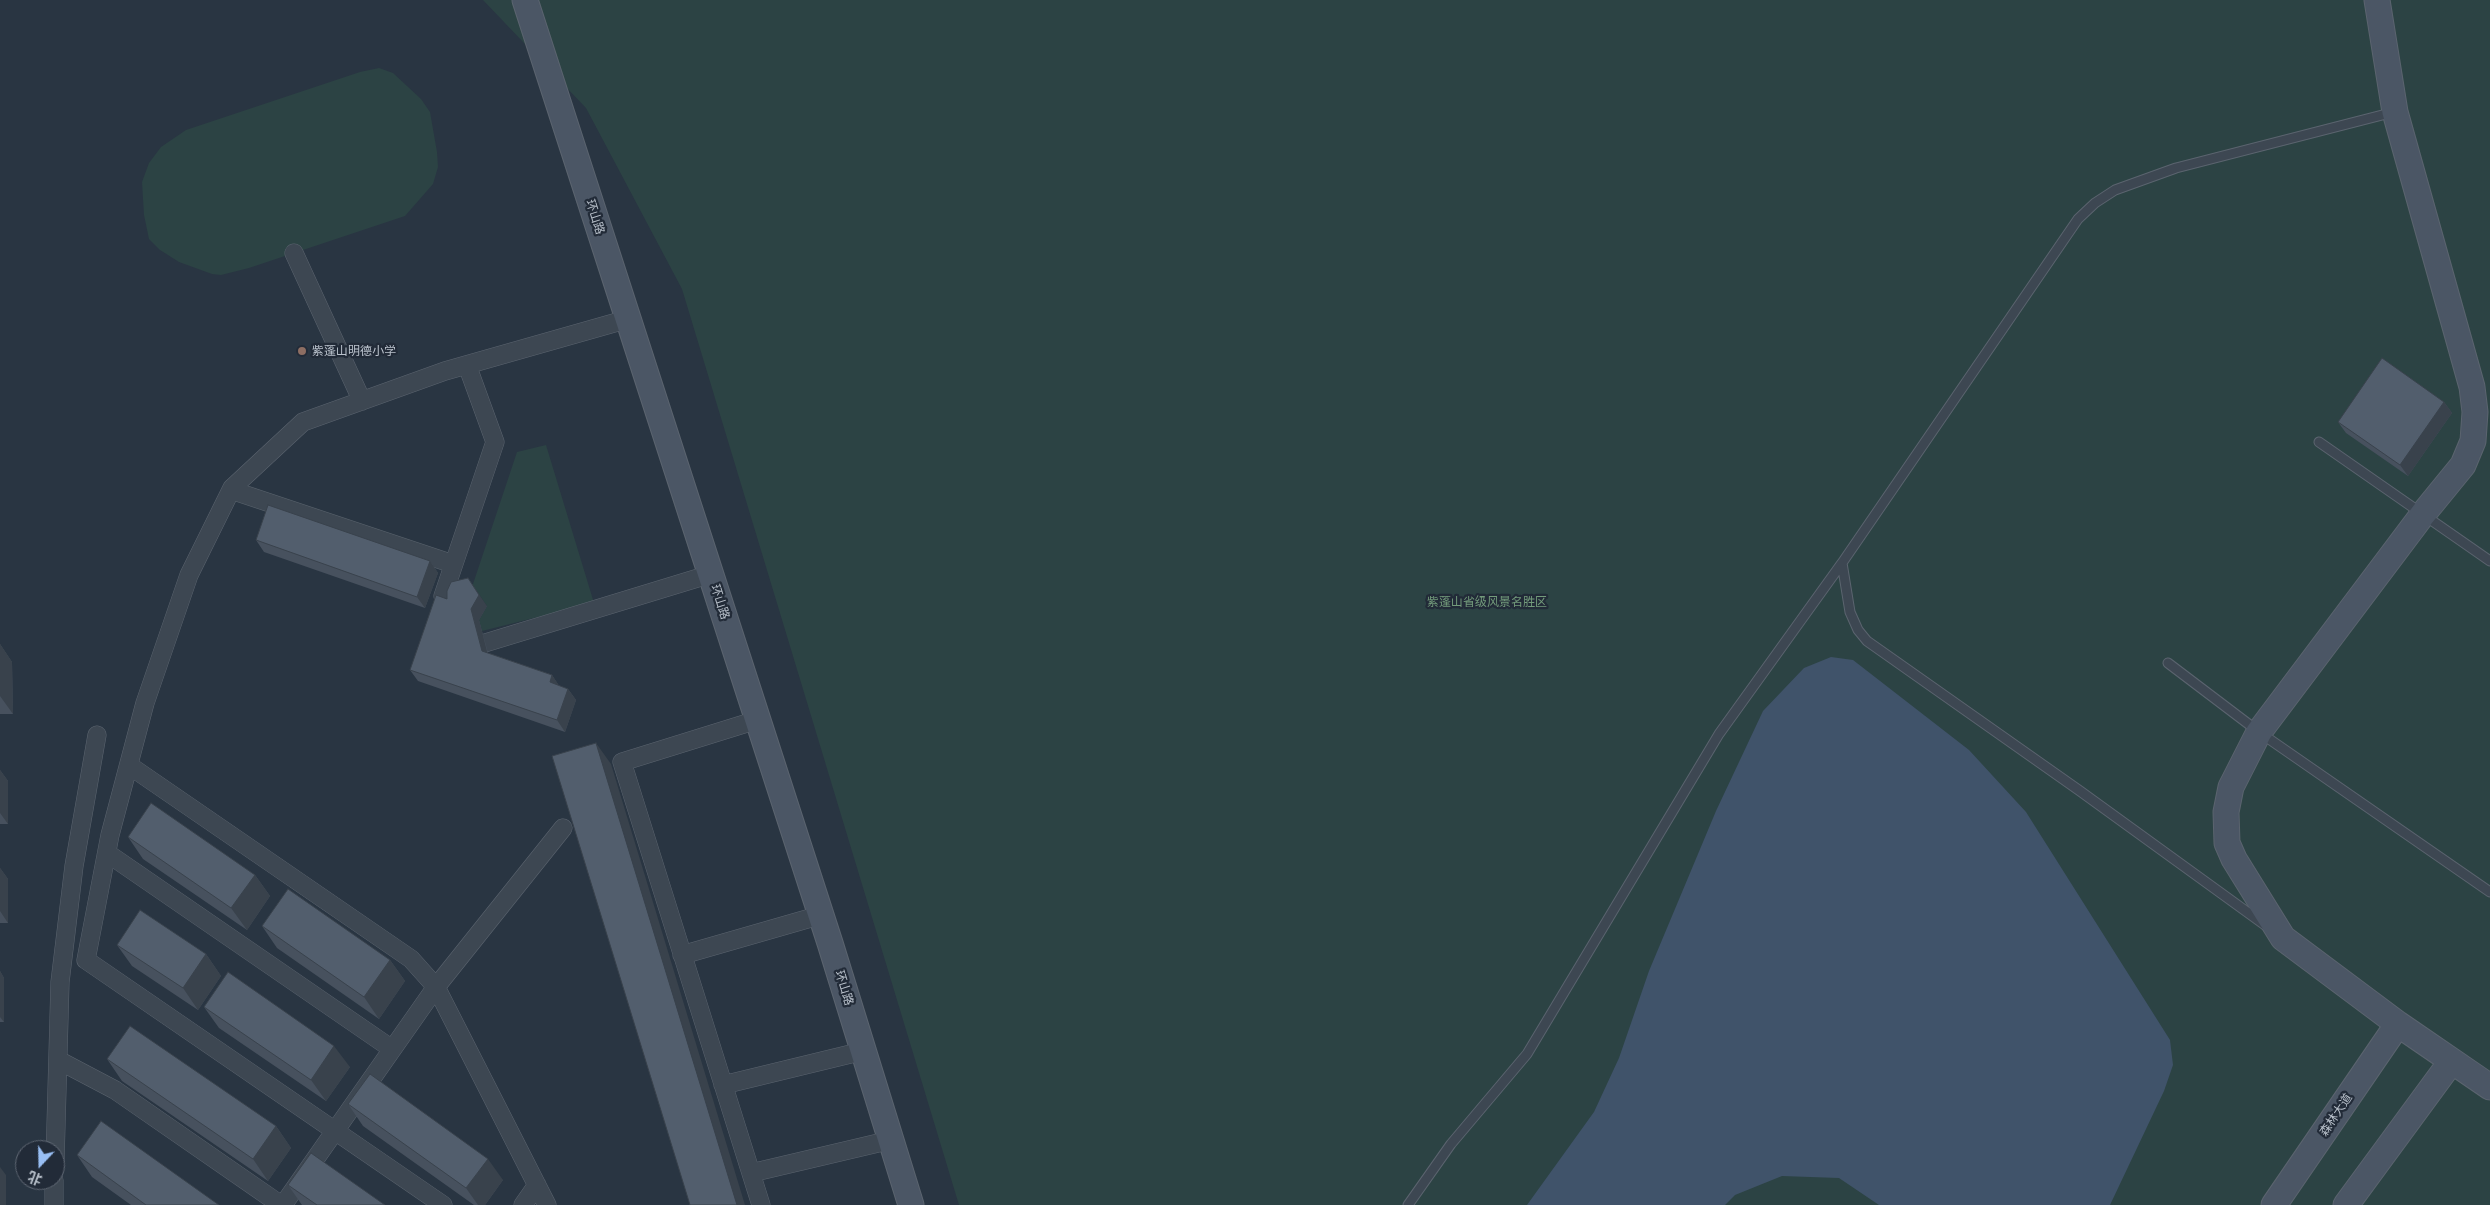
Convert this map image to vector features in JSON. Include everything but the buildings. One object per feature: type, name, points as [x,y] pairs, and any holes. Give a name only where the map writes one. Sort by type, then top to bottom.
[{"type":"street","name":"环山路","points":[[525,0],[821,915],[911,1205]]},
{"type":"street","points":[[2378,0],[2395,112],[2472,387],[2475,412],[2473,441],[2463,465],[2423,514],[2259,732],[2230,788],[2226,812],[2228,843],[2234,859],[2283,938],[2398,1024],[2454,1058],[2490,1087]]},
{"type":"street","points":[[294,253],[362,401]]},
{"type":"street","points":[[443,1205],[86,960],[107,853],[146,703],[189,575],[231,490],[304,422],[467,365],[628,319]]},
{"type":"street","points":[[442,596],[495,442],[467,365]]},
{"type":"street","points":[[231,490],[453,564]]},
{"type":"street","points":[[485,643],[711,574]]},
{"type":"street","points":[[758,720],[622,762],[761,1205]]},
{"type":"street","points":[[56,1140],[60,982],[74,866],[97,736]]},
{"type":"street","points":[[130,766],[403,954],[436,987],[547,1205]]},
{"type":"street","points":[[58,1060],[114,1090],[282,1205],[436,987],[563,828]]},
{"type":"street","points":[[107,853],[392,1049]]},
{"type":"street","points":[[682,955],[821,915]]},
{"type":"street","name":"森林大道","points":[[2274,1205],[2398,1024]]},
{"type":"street","points":[[723,1085],[863,1051]]},
{"type":"street","points":[[2346,1205],[2454,1058]]},
{"type":"street","points":[[751,1173],[891,1140]]},
{"type":"street","points":[[523,1205],[537,1185]]},
{"type":"street","points":[[54,1190],[54,1205]]},
{"type":"lane","points":[[1408,1205],[1452,1144],[1528,1054],[1719,734],[1842,563],[2078,219],[2094,203],[2115,190],[2176,168],[2395,112]]},
{"type":"lane","points":[[2319,442],[2490,561]]},
{"type":"lane","points":[[1842,563],[1850,612],[1858,630],[1867,641],[2080,790],[2283,938]]},
{"type":"lane","points":[[2168,663],[2259,732],[2490,892]]},
{"type":"green space","name":"紫蓬山省级风景名胜区","points":[[483,0],[2490,0],[2490,1205],[959,1205],[682,289],[586,108]]},
{"type":"green space","points":[[379,68],[393,73],[421,99],[430,112],[438,167],[433,184],[405,216],[249,268],[221,275],[212,274],[179,262],[160,250],[149,239],[144,215],[142,182],[149,163],[161,147],[186,130],[360,72]]},
{"type":"green space","points":[[546,445],[594,603],[482,631],[479,620],[487,606],[476,590],[471,590],[517,452]]},
{"type":"water","points":[[1831,657],[1853,660],[1969,750],[2026,812],[2170,1040],[2173,1065],[2164,1091],[2110,1205],[1879,1205],[1839,1178],[1782,1176],[1735,1195],[1725,1205],[1527,1205],[1594,1112],[1619,1058],[1649,971],[1716,811],[1763,711],[1804,668]]},
{"type":"place","name":"紫蓬山明德小学","points":[[302,351]]}]
